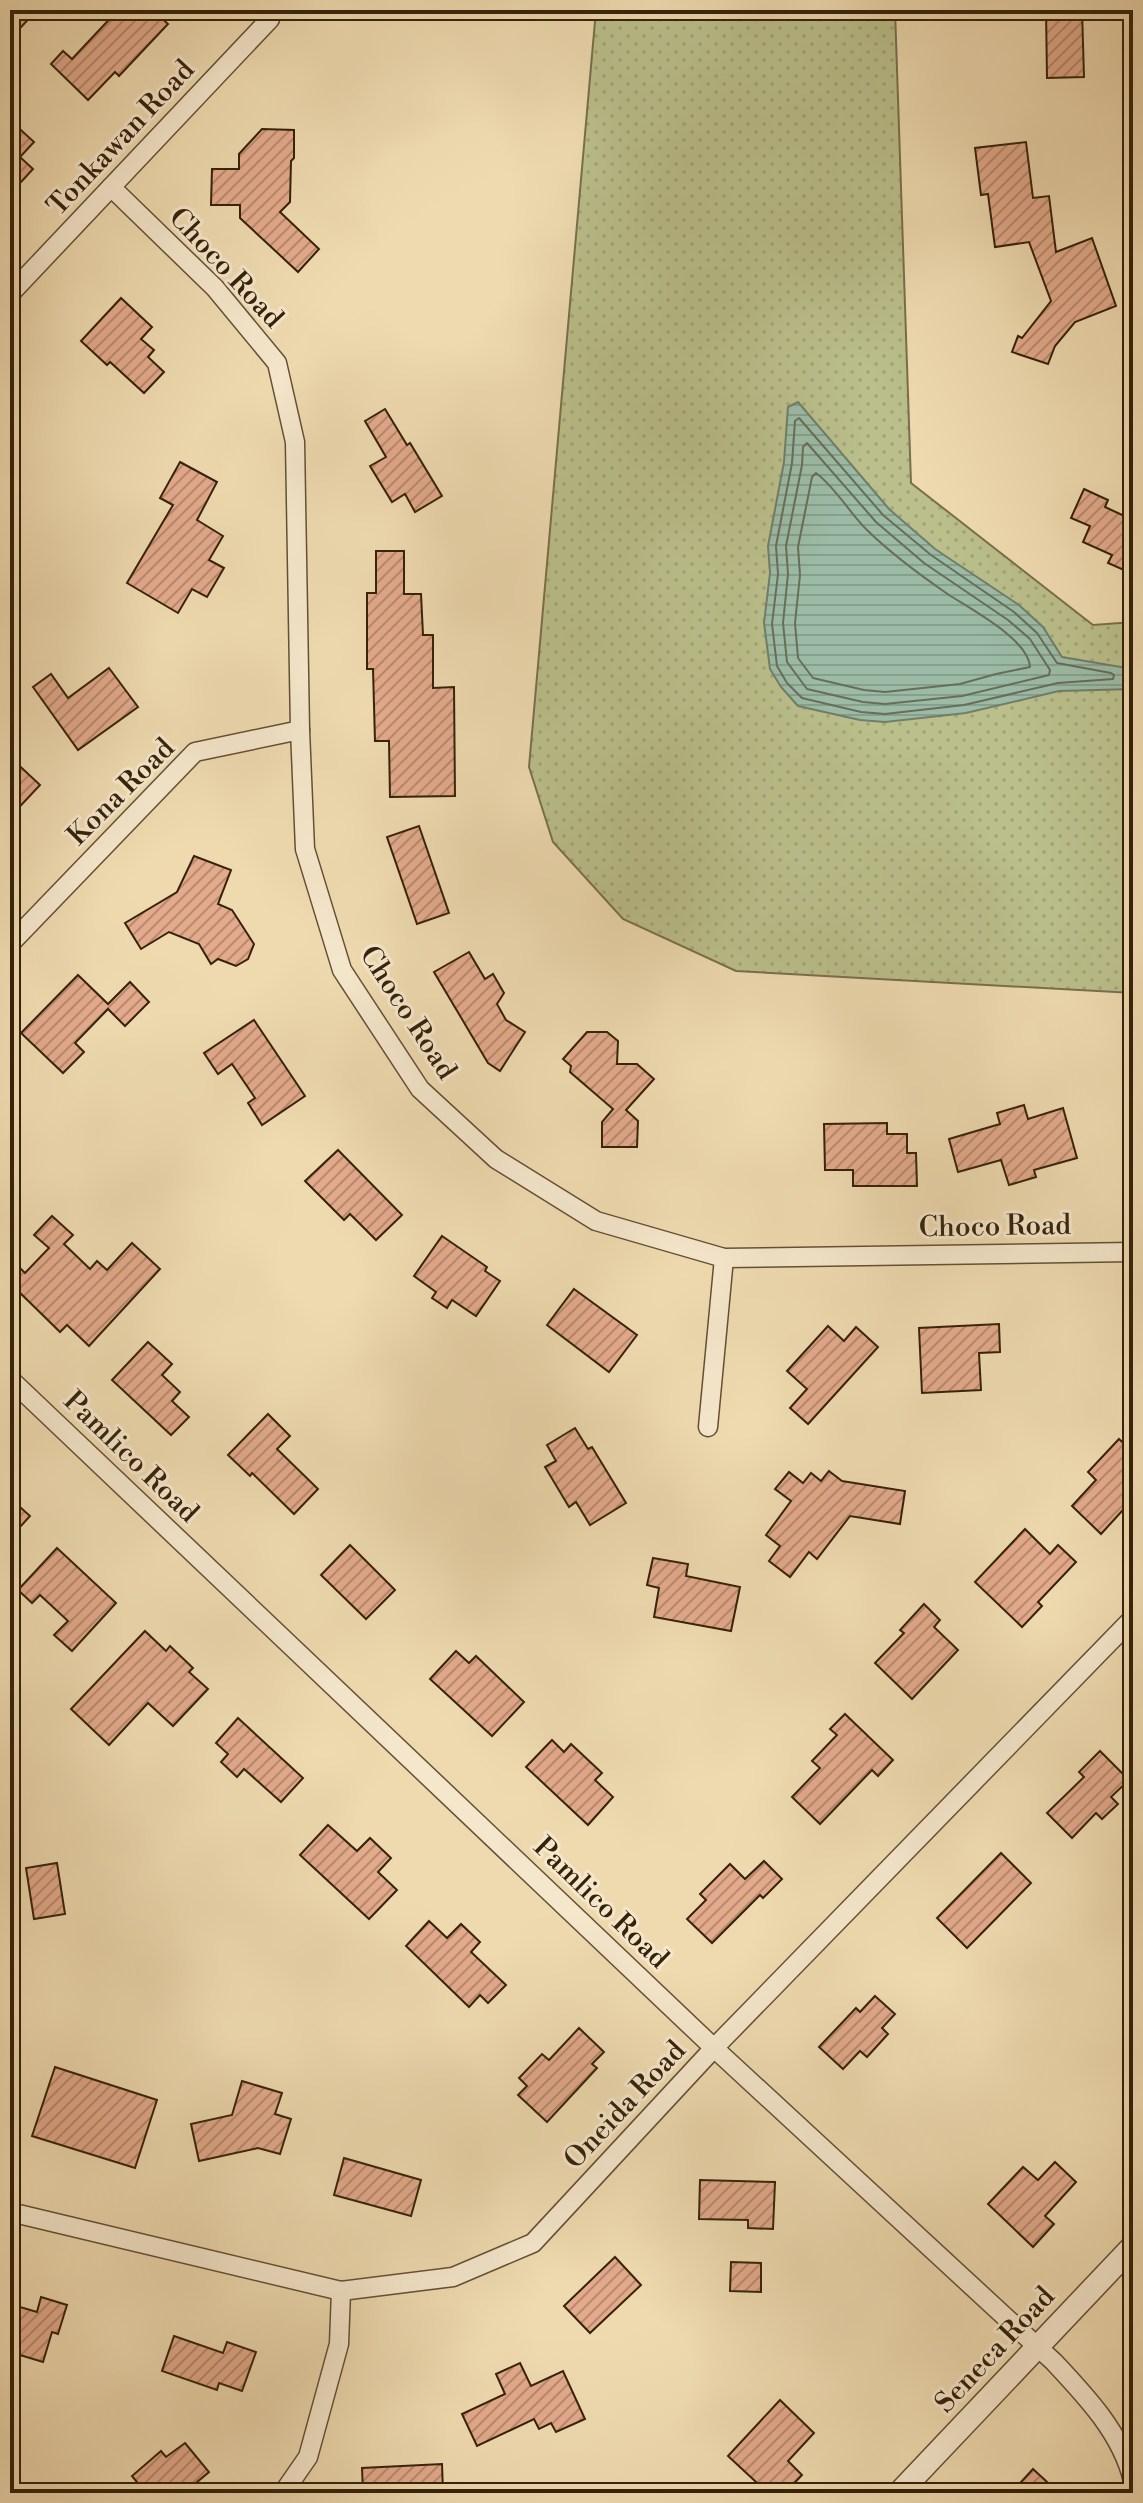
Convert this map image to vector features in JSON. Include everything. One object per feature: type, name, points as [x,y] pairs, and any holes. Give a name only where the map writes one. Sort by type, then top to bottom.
[{"type":"street","name":"Tonkawan Road","points":[[10,294],[270,19]]},
{"type":"street","name":"Choco Road","points":[[111,187],[215,288],[277,363],[295,442],[305,849],[342,970],[420,1089],[496,1159],[596,1221],[724,1258],[1133,1252]]},
{"type":"street","name":"Kona Road","points":[[10,944],[195,752],[300,730]]},
{"type":"street","points":[[708,1427],[724,1258]]},
{"type":"street","name":"Pamlico Road","points":[[10,1379],[714,2048],[1038,2347],[1090,2400],[1128,2459],[1133,2481]]},
{"type":"street","name":"Oneida Road","points":[[10,2212],[341,2291],[453,2277],[533,2243],[714,2048],[1133,1618]]},
{"type":"street","name":"Seneca Road","points":[[899,2493],[1133,2246]]},
{"type":"street","points":[[283,2493],[308,2457],[339,2344],[341,2291]]},
{"type":"green space","points":[[596,10],[895,10],[911,483],[1093,625],[1133,622],[1133,993],[736,971],[623,919],[553,842],[529,767]]},
{"type":"water","points":[[798,402],[889,509],[935,549],[1019,605],[1043,627],[1062,657],[1133,669],[1133,689],[1059,691],[966,713],[885,722],[860,720],[798,706],[770,669],[764,623],[770,573],[768,546],[784,462],[788,407]]},
{"type":"building","points":[[10,10],[37,10],[10,39]]},
{"type":"building","points":[[118,10],[153,10],[168,24],[119,76],[115,72],[88,100],[51,64],[63,51],[72,59]]},
{"type":"building","points":[[1046,10],[1082,10],[1084,77],[1047,78]]},
{"type":"building","points":[[10,120],[34,142],[20,157],[33,169],[10,194]]},
{"type":"building","points":[[262,129],[294,130],[290,202],[280,212],[319,249],[298,272],[240,218],[240,205],[211,205],[212,169],[239,169],[239,154]]},
{"type":"building","points":[[1026,142],[1033,198],[1049,196],[1056,252],[1092,238],[1116,306],[1075,322],[1055,346],[1048,364],[1012,352],[1018,336],[1022,338],[1051,301],[1029,242],[995,247],[988,194],[981,195],[975,148]]},
{"type":"building","points":[[121,298],[152,327],[141,339],[154,350],[148,357],[164,372],[144,393],[81,341]]},
{"type":"building","points":[[385,409],[442,496],[415,512],[405,494],[392,502],[370,466],[386,457],[365,421]]},
{"type":"building","points":[[180,462],[217,482],[197,520],[223,536],[209,560],[224,568],[207,597],[192,589],[178,613],[127,583],[173,505],[160,498]]},
{"type":"building","points":[[1084,489],[1108,500],[1105,507],[1133,520],[1133,574],[1108,563],[1112,555],[1083,542],[1090,526],[1071,518]]},
{"type":"building","points":[[376,551],[404,551],[404,594],[421,594],[423,635],[433,635],[433,688],[454,687],[455,796],[390,797],[389,741],[375,741],[373,669],[367,669],[367,593],[376,593]]},
{"type":"building","points":[[109,668],[138,707],[78,750],[33,687],[51,674],[68,698]]},
{"type":"building","points":[[10,757],[40,785],[10,817]]},
{"type":"building","points":[[419,826],[449,913],[417,924],[387,837]]},
{"type":"building","points":[[194,856],[231,870],[218,904],[232,910],[254,944],[248,959],[236,966],[218,959],[211,964],[199,944],[169,932],[141,949],[125,923],[177,892]]},
{"type":"building","points":[[469,952],[485,979],[493,974],[504,993],[497,1004],[506,1020],[525,1032],[500,1071],[488,1063],[434,972]]},
{"type":"building","points":[[78,975],[108,1004],[130,982],[149,1002],[125,1026],[108,1009],[75,1043],[84,1052],[63,1073],[21,1033]]},
{"type":"building","points":[[254,1020],[305,1096],[262,1125],[248,1103],[255,1098],[232,1064],[218,1074],[204,1053]]},
{"type":"building","points":[[587,1032],[607,1032],[618,1041],[617,1064],[637,1064],[654,1079],[626,1110],[638,1121],[637,1147],[602,1147],[602,1122],[613,1109],[570,1072],[571,1066],[563,1059]]},
{"type":"building","points":[[1024,1105],[1028,1119],[1063,1108],[1077,1158],[1034,1170],[1036,1177],[1009,1185],[1001,1160],[958,1172],[949,1139],[1000,1124],[997,1113]]},
{"type":"building","points":[[887,1123],[887,1134],[907,1134],[907,1153],[916,1153],[917,1186],[853,1186],[853,1170],[825,1170],[824,1124]]},
{"type":"building","points":[[338,1150],[402,1215],[376,1240],[350,1214],[344,1220],[305,1181]]},
{"type":"building","points":[[52,1216],[73,1235],[64,1244],[90,1269],[97,1261],[107,1270],[132,1243],[160,1269],[89,1346],[67,1325],[60,1332],[10,1283],[20,1268],[25,1273],[49,1248],[34,1235]]},
{"type":"building","points":[[442,1236],[487,1267],[485,1271],[500,1281],[476,1316],[452,1300],[447,1308],[432,1298],[436,1292],[414,1276]]},
{"type":"building","points":[[574,1289],[637,1335],[609,1372],[547,1325]]},
{"type":"building","points":[[999,1324],[1000,1352],[979,1353],[981,1390],[922,1393],[919,1328]]},
{"type":"building","points":[[828,1326],[844,1341],[856,1327],[878,1347],[808,1424],[790,1408],[807,1389],[787,1371]]},
{"type":"building","points":[[148,1342],[172,1364],[162,1375],[180,1392],[172,1401],[189,1417],[171,1435],[112,1380]]},
{"type":"building","points":[[268,1414],[290,1436],[277,1449],[318,1489],[294,1514],[252,1473],[250,1476],[228,1455]]},
{"type":"building","points":[[575,1428],[588,1449],[592,1447],[626,1503],[590,1525],[576,1502],[569,1507],[545,1467],[556,1461],[547,1445]]},
{"type":"building","points":[[1119,1439],[1133,1452],[1133,1499],[1101,1534],[1072,1506],[1096,1480],[1088,1472]]},
{"type":"building","points":[[829,1471],[842,1481],[905,1491],[900,1524],[850,1516],[817,1559],[809,1552],[790,1577],[769,1561],[780,1546],[766,1535],[791,1501],[775,1489],[789,1472],[803,1483],[811,1473],[821,1481]]},
{"type":"building","points":[[10,1498],[30,1516],[10,1538]]},
{"type":"building","points":[[1025,1529],[1050,1554],[1058,1545],[1076,1562],[1038,1602],[1042,1606],[1022,1627],[975,1582]]},
{"type":"building","points":[[350,1545],[395,1590],[366,1619],[321,1575]]},
{"type":"building","points":[[57,1548],[116,1603],[72,1651],[54,1635],[68,1621],[40,1595],[32,1603],[18,1590]]},
{"type":"building","points":[[653,1558],[688,1564],[686,1576],[740,1587],[731,1631],[654,1617],[659,1588],[647,1585]]},
{"type":"building","points":[[924,1604],[940,1620],[934,1627],[958,1650],[912,1699],[875,1663],[904,1633],[900,1630]]},
{"type":"building","points":[[145,1631],[166,1651],[170,1646],[193,1668],[189,1672],[208,1689],[173,1726],[148,1703],[109,1745],[71,1709]]},
{"type":"building","points":[[456,1651],[469,1663],[476,1656],[524,1702],[492,1736],[430,1679]]},
{"type":"building","points":[[845,1714],[893,1760],[878,1776],[872,1770],[820,1824],[792,1797],[820,1768],[812,1761],[837,1735],[830,1729]]},
{"type":"building","points":[[238,1718],[303,1778],[281,1802],[244,1769],[237,1777],[221,1762],[228,1754],[216,1743]]},
{"type":"building","points":[[552,1740],[564,1752],[571,1744],[602,1773],[595,1780],[613,1797],[588,1825],[526,1767]]},
{"type":"building","points":[[1100,1751],[1129,1780],[1111,1797],[1118,1804],[1102,1819],[1096,1813],[1072,1838],[1047,1813],[1084,1777],[1079,1772]]},
{"type":"building","points":[[328,1825],[357,1851],[370,1838],[391,1858],[378,1872],[397,1890],[369,1919],[300,1855]]},
{"type":"building","points":[[1001,1853],[1031,1883],[967,1948],[937,1918]]},
{"type":"building","points":[[764,1861],[782,1879],[763,1898],[760,1895],[712,1943],[687,1919],[706,1900],[700,1894],[730,1864],[745,1879]]},
{"type":"building","points":[[57,1863],[65,1914],[34,1919],[26,1868]]},
{"type":"building","points":[[429,1921],[447,1938],[461,1924],[480,1942],[471,1952],[506,1985],[488,2003],[480,1995],[469,2007],[406,1946]]},
{"type":"building","points":[[875,1996],[895,2014],[882,2028],[888,2034],[867,2057],[860,2051],[843,2069],[819,2047],[856,2008],[860,2012]]},
{"type":"building","points":[[579,2028],[604,2052],[592,2064],[597,2068],[547,2122],[518,2095],[527,2086],[519,2078],[542,2054],[549,2060]]},
{"type":"building","points":[[55,2067],[157,2100],[135,2168],[32,2136]]},
{"type":"building","points":[[242,2081],[282,2093],[275,2114],[291,2119],[280,2154],[258,2148],[199,2161],[191,2124],[232,2115]]},
{"type":"building","points":[[344,2158],[421,2180],[411,2216],[334,2195]]},
{"type":"building","points":[[1055,2162],[1076,2182],[1045,2216],[1054,2224],[1033,2247],[988,2204],[1023,2167],[1038,2180]]},
{"type":"building","points":[[700,2180],[775,2182],[773,2229],[748,2228],[748,2220],[699,2219]]},
{"type":"building","points":[[615,2257],[641,2285],[590,2333],[564,2306]]},
{"type":"building","points":[[731,2262],[761,2263],[761,2292],[730,2291]]},
{"type":"building","points":[[41,2297],[67,2305],[58,2334],[52,2332],[43,2362],[10,2352],[10,2304],[37,2312]]},
{"type":"building","points":[[174,2336],[223,2353],[227,2342],[256,2352],[242,2391],[219,2383],[217,2390],[162,2371]]},
{"type":"building","points":[[520,2363],[531,2386],[563,2371],[585,2419],[556,2432],[551,2423],[539,2429],[534,2419],[477,2446],[462,2414],[505,2394],[496,2374]]},
{"type":"building","points":[[780,2400],[814,2433],[788,2461],[802,2475],[785,2493],[768,2493],[728,2456]]},
{"type":"building","points":[[185,2443],[209,2472],[184,2493],[123,2493],[137,2482],[132,2476],[161,2451],[166,2457]]},
{"type":"building","points":[[442,2464],[443,2492],[363,2493],[362,2468]]},
{"type":"building","points":[[1033,2469],[1059,2493],[1011,2493]]}]
